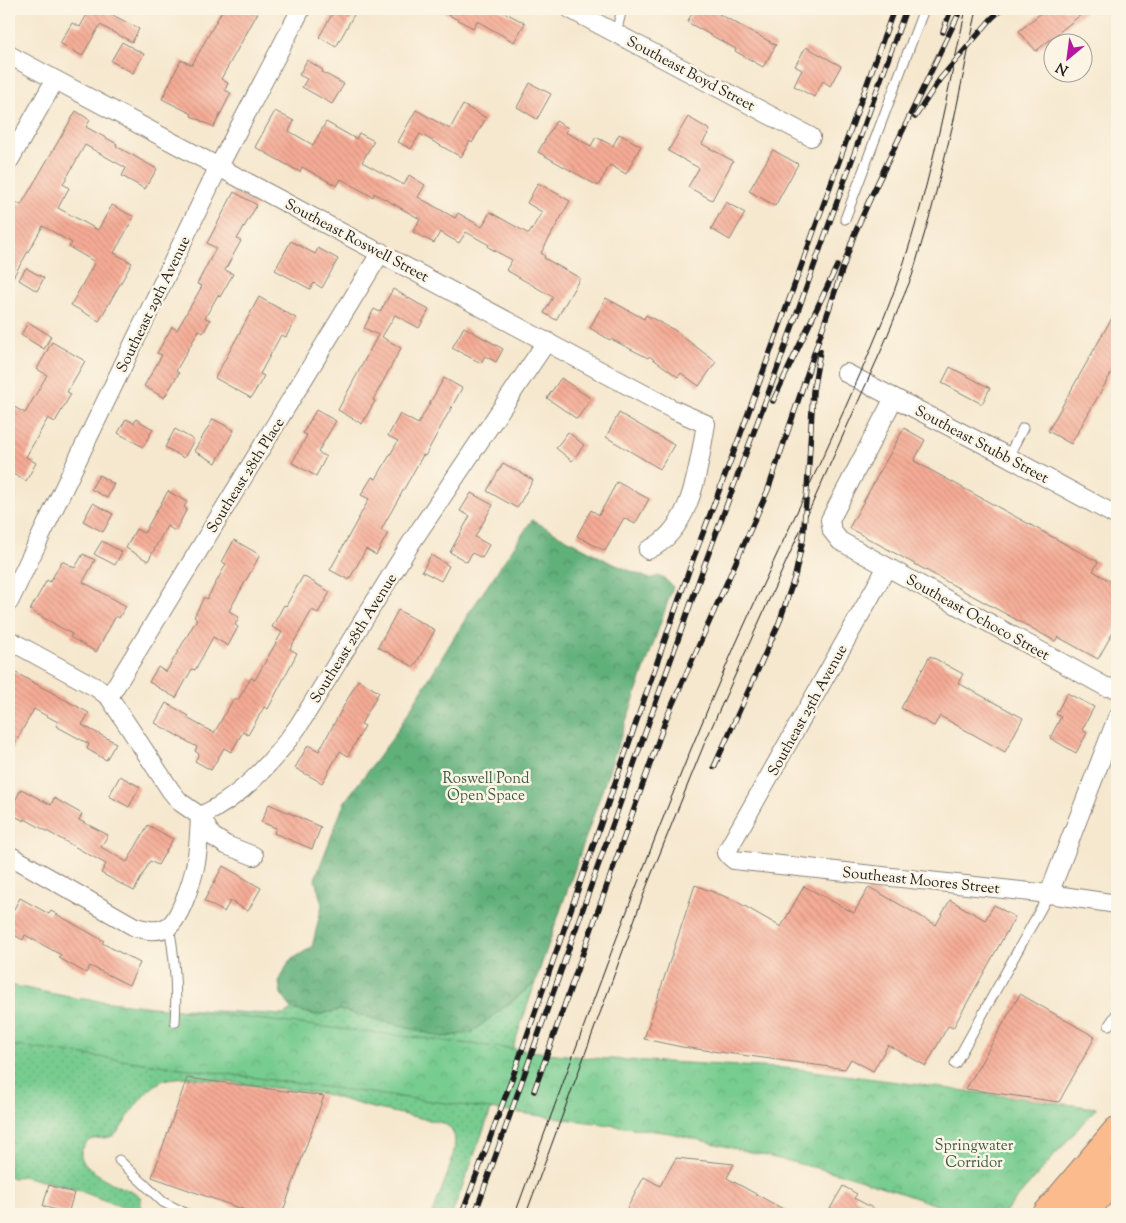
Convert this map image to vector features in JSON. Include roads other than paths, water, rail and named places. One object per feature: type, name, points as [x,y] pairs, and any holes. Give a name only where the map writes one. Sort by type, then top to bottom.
[{"type":"highway","points":[[1047,1214],[1117,1131]]},
{"type":"highway","points":[[1083,1214],[1117,1174]]},
{"type":"street","name":"Southeast 29th Avenue","points":[[9,602],[219,166],[301,9]]},
{"type":"street","name":"Southeast Boyd Street","points":[[570,9],[811,138]]},
{"type":"street","name":"Southeast Roswell Street","points":[[9,55],[672,409],[706,424],[698,468],[687,505],[672,531],[659,545],[648,550]]},
{"type":"street","points":[[9,161],[55,80]]},
{"type":"street","name":"Southeast 28th Place","points":[[109,697],[381,252]]},
{"type":"street","name":"Southeast 28th Avenue","points":[[200,816],[216,809],[231,799],[262,771],[283,748],[299,726],[411,543],[547,341]]},
{"type":"street","name":"Southeast Stubb Street","points":[[846,373],[1117,516]]},
{"type":"street","name":"Southeast Ochoco Street","points":[[894,398],[830,520],[832,531],[840,541],[887,567],[1106,687],[1117,688]]},
{"type":"street","name":"Southeast 25th Avenue","points":[[726,853],[887,567]]},
{"type":"street","points":[[9,640],[97,688],[109,697],[180,802],[200,816],[212,836],[226,845],[254,856]]},
{"type":"street","points":[[1049,894],[1117,718]]},
{"type":"street","points":[[9,855],[135,927],[152,931],[169,926],[178,913],[195,868],[200,816]]},
{"type":"street","name":"Southeast Moores Street","points":[[726,853],[734,860],[1049,894],[1117,904]]},
{"type":"lane","points":[[616,33],[622,9]]},
{"type":"lane","points":[[846,219],[924,9]]},
{"type":"lane","points":[[1008,457],[1023,428]]},
{"type":"lane","points":[[955,1064],[1049,894]]},
{"type":"lane","points":[[169,926],[176,986],[175,1022]]},
{"type":"lane","points":[[1109,1025],[1117,1013]]},
{"type":"lane","points":[[119,1160],[163,1202],[187,1214]]},
{"type":"tram line","points":[[515,1214],[611,953],[687,758],[756,599],[844,411],[899,278],[932,164],[966,9]]},
{"type":"tram line","points":[[526,1214],[648,883],[705,742],[881,351],[912,276],[932,208],[953,124],[977,9]]},
{"type":"railway","points":[[462,1214],[514,1073],[692,562],[741,433],[894,9]]},
{"type":"railway","points":[[475,1214],[704,566],[775,375],[906,9]]},
{"type":"railway","points":[[943,32],[951,9]]},
{"type":"railway","points":[[867,205],[961,9]]},
{"type":"railway","points":[[915,117],[940,79],[992,18],[1002,9]]},
{"type":"railway","points":[[534,1091],[666,719],[768,490],[854,235],[870,199]]},
{"type":"railway","points":[[773,401],[837,266]]},
{"type":"railway","points":[[714,767],[779,623],[795,576],[803,539],[813,391],[820,351]]},
{"type":"park label","name":"Roswell Pond Open Space","points":[[486,786]]},
{"type":"park label","name":"Springwater Corridor","points":[[974,1154]]}]
